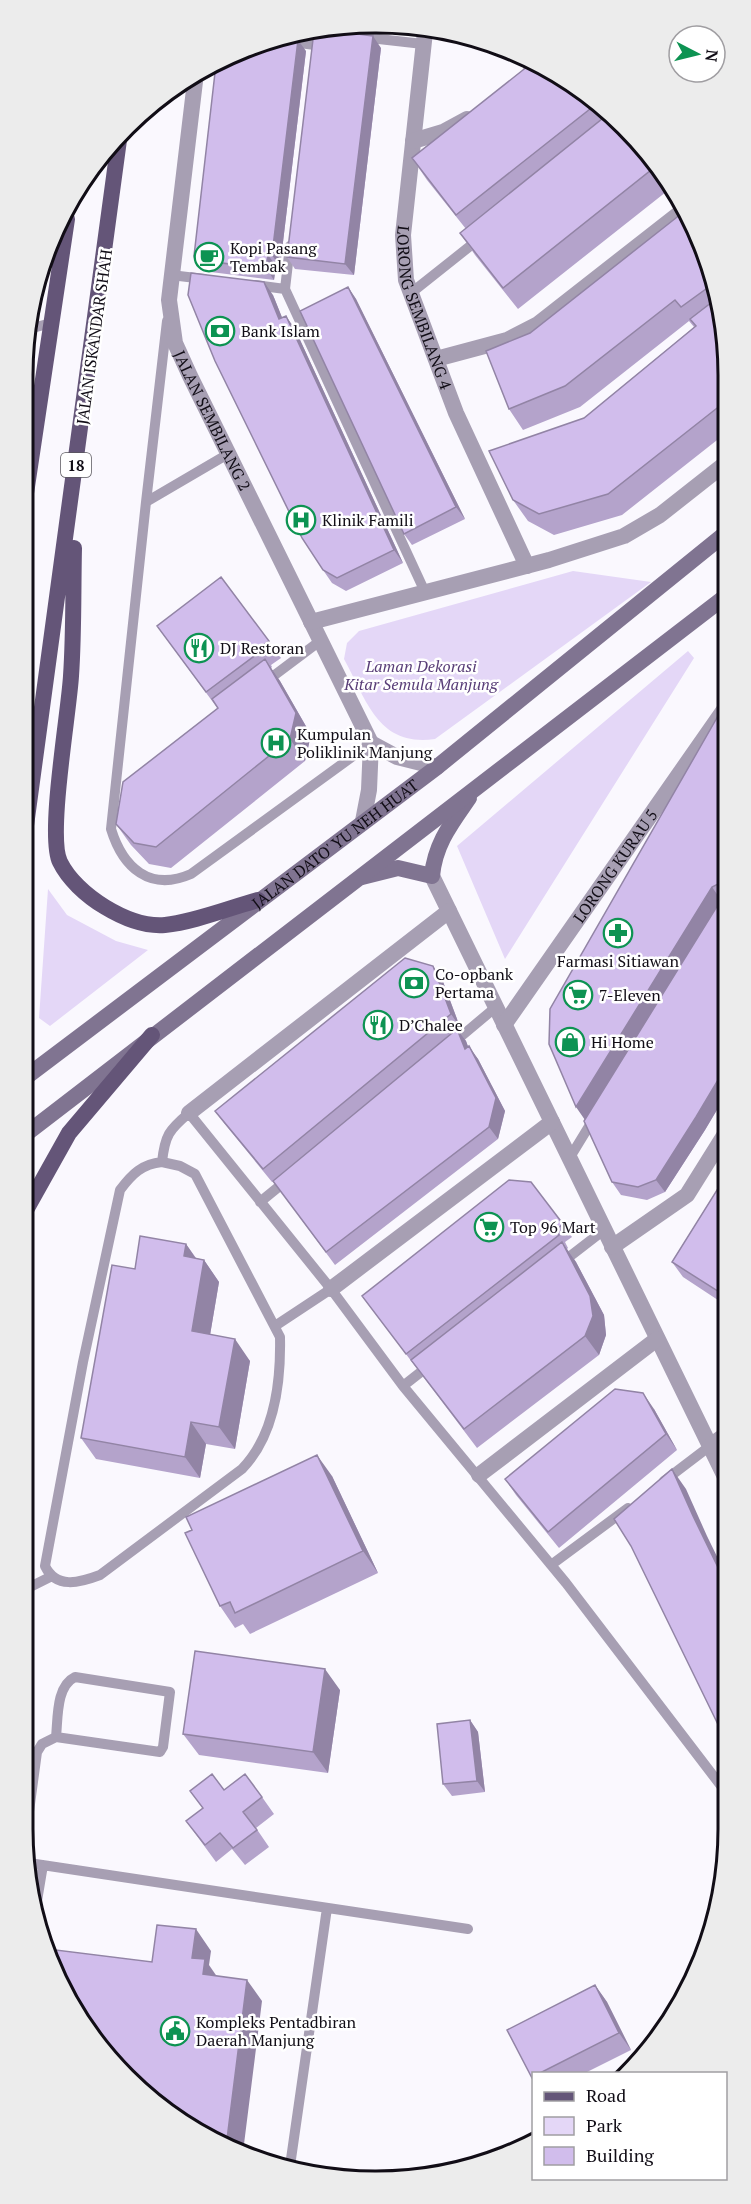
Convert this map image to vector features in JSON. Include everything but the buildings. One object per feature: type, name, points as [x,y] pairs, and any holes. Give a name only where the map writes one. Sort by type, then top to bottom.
[{"type":"main road","name":"JALAN ISKANDAR SHAH","points":[[33,776],[118,150]]},
{"type":"main road","points":[[33,445],[65,230]]},
{"type":"main road","points":[[75,472],[71,675],[56,828],[60,862],[80,886],[104,909],[134,921],[164,925],[258,900]]},
{"type":"main road","name":"JALAN DATO' YU NEH HUAT","points":[[33,1072],[437,767],[718,539]]},
{"type":"main road","points":[[33,1128],[354,879],[718,602]]},
{"type":"main road","points":[[354,879],[398,868],[432,876],[434,855],[439,842],[478,785]]},
{"type":"main road","points":[[33,1197],[69,1133],[152,1035]]},
{"type":"street","name":"LORONG SEMBILANG 4","points":[[424,38],[403,235],[406,280],[456,413],[485,463],[527,566]]},
{"type":"street","points":[[512,83],[528,69]]},
{"type":"street","name":"JALAN SEMBILANG 2","points":[[195,85],[169,300],[175,343],[371,743],[369,790],[363,821]]},
{"type":"street","points":[[413,141],[443,132],[481,109]]},
{"type":"street","points":[[436,359],[507,340],[538,324],[678,215]]},
{"type":"street","points":[[311,622],[527,566],[624,536],[660,515],[718,469]]},
{"type":"street","name":"LORONG KURAU 5","points":[[504,1025],[718,718]]},
{"type":"street","points":[[371,743],[397,758],[437,767]]},
{"type":"street","points":[[432,876],[718,1462]]},
{"type":"street","points":[[189,1113],[449,911]]},
{"type":"street","points":[[331,1289],[552,1122]]},
{"type":"street","points":[[612,1246],[687,1195],[718,1145]]},
{"type":"street","points":[[479,1475],[657,1339]]},
{"type":"street","points":[[710,1446],[718,1440]]},
{"type":"lane","points":[[352,36],[424,38]]},
{"type":"lane","points":[[313,57],[315,39]]},
{"type":"lane","points":[[297,43],[315,45]]},
{"type":"lane","points":[[292,231],[285,288],[425,592]]},
{"type":"lane","points":[[411,292],[484,235]]},
{"type":"lane","points":[[171,275],[218,281]]},
{"type":"lane","points":[[240,283],[285,288]]},
{"type":"lane","points":[[169,300],[146,502],[121,777],[111,829],[118,851],[132,868],[157,880],[174,881],[191,874],[371,743]]},
{"type":"lane","points":[[37,327],[51,323]]},
{"type":"lane","points":[[146,502],[228,454]]},
{"type":"lane","points":[[254,691],[320,641]]},
{"type":"lane","points":[[447,1048],[496,1008]]},
{"type":"lane","points":[[569,1159],[600,1110]]},
{"type":"lane","points":[[162,1162],[164,1142],[171,1127],[189,1113],[331,1289],[403,1386],[479,1475],[551,1565],[718,1782]]},
{"type":"lane","points":[[162,1162],[180,1166],[195,1173],[280,1337],[281,1362],[268,1430],[256,1455],[242,1469],[100,1575],[80,1583],[63,1582],[50,1576],[45,1566],[83,1362],[120,1190],[131,1176],[148,1164],[162,1162]]},
{"type":"lane","points":[[260,1202],[296,1173]]},
{"type":"lane","points":[[549,1272],[604,1230]]},
{"type":"lane","points":[[275,1326],[331,1289]]},
{"type":"lane","points":[[403,1386],[440,1357]]},
{"type":"lane","points":[[654,1488],[710,1446]]},
{"type":"lane","points":[[551,1565],[635,1502]]},
{"type":"lane","points":[[33,1585],[50,1576]]},
{"type":"lane","points":[[33,1782],[37,1752],[42,1744],[56,1737],[160,1752],[170,1706],[170,1692],[75,1677],[68,1680],[63,1688],[56,1737]]},
{"type":"lane","points":[[35,1864],[468,1929]]},
{"type":"lane","points":[[39,1888],[42,1865]]},
{"type":"lane","points":[[291,2160],[327,1908]]},
{"type":"green space","name":"Laman Dekorasi Kitar Semula Manjung","points":[[573,571],[651,582],[435,739],[416,740],[400,736],[387,728],[368,705],[344,659],[347,643],[359,631]]},
{"type":"green space","points":[[688,651],[694,658],[505,959],[457,846]]},
{"type":"green space","points":[[48,889],[67,915],[116,941],[148,950],[50,1026],[39,1018]]},
{"type":"place","name":"Kopi Pasang Tembak","points":[[209,257]]},
{"type":"place","name":"Bank Islam","points":[[220,331]]},
{"type":"place","name":"Klinik Famili","points":[[301,520]]},
{"type":"place","name":"DJ Restoran","points":[[199,648]]},
{"type":"place","name":"Kumpulan Poliklinik Manjung","points":[[276,743]]},
{"type":"place","name":"Farmasi Sitiawan","points":[[618,933]]},
{"type":"place","name":"Co-opbank Pertama","points":[[414,983]]},
{"type":"place","name":"7-Eleven","points":[[578,995]]},
{"type":"place","name":"D’Chalee","points":[[378,1025]]},
{"type":"place","name":"Hi Home","points":[[570,1042]]},
{"type":"place","name":"Top 96 Mart","points":[[489,1227]]},
{"type":"place","name":"Kompleks Pentadbiran Daerah Manjung","points":[[175,2031]]}]
